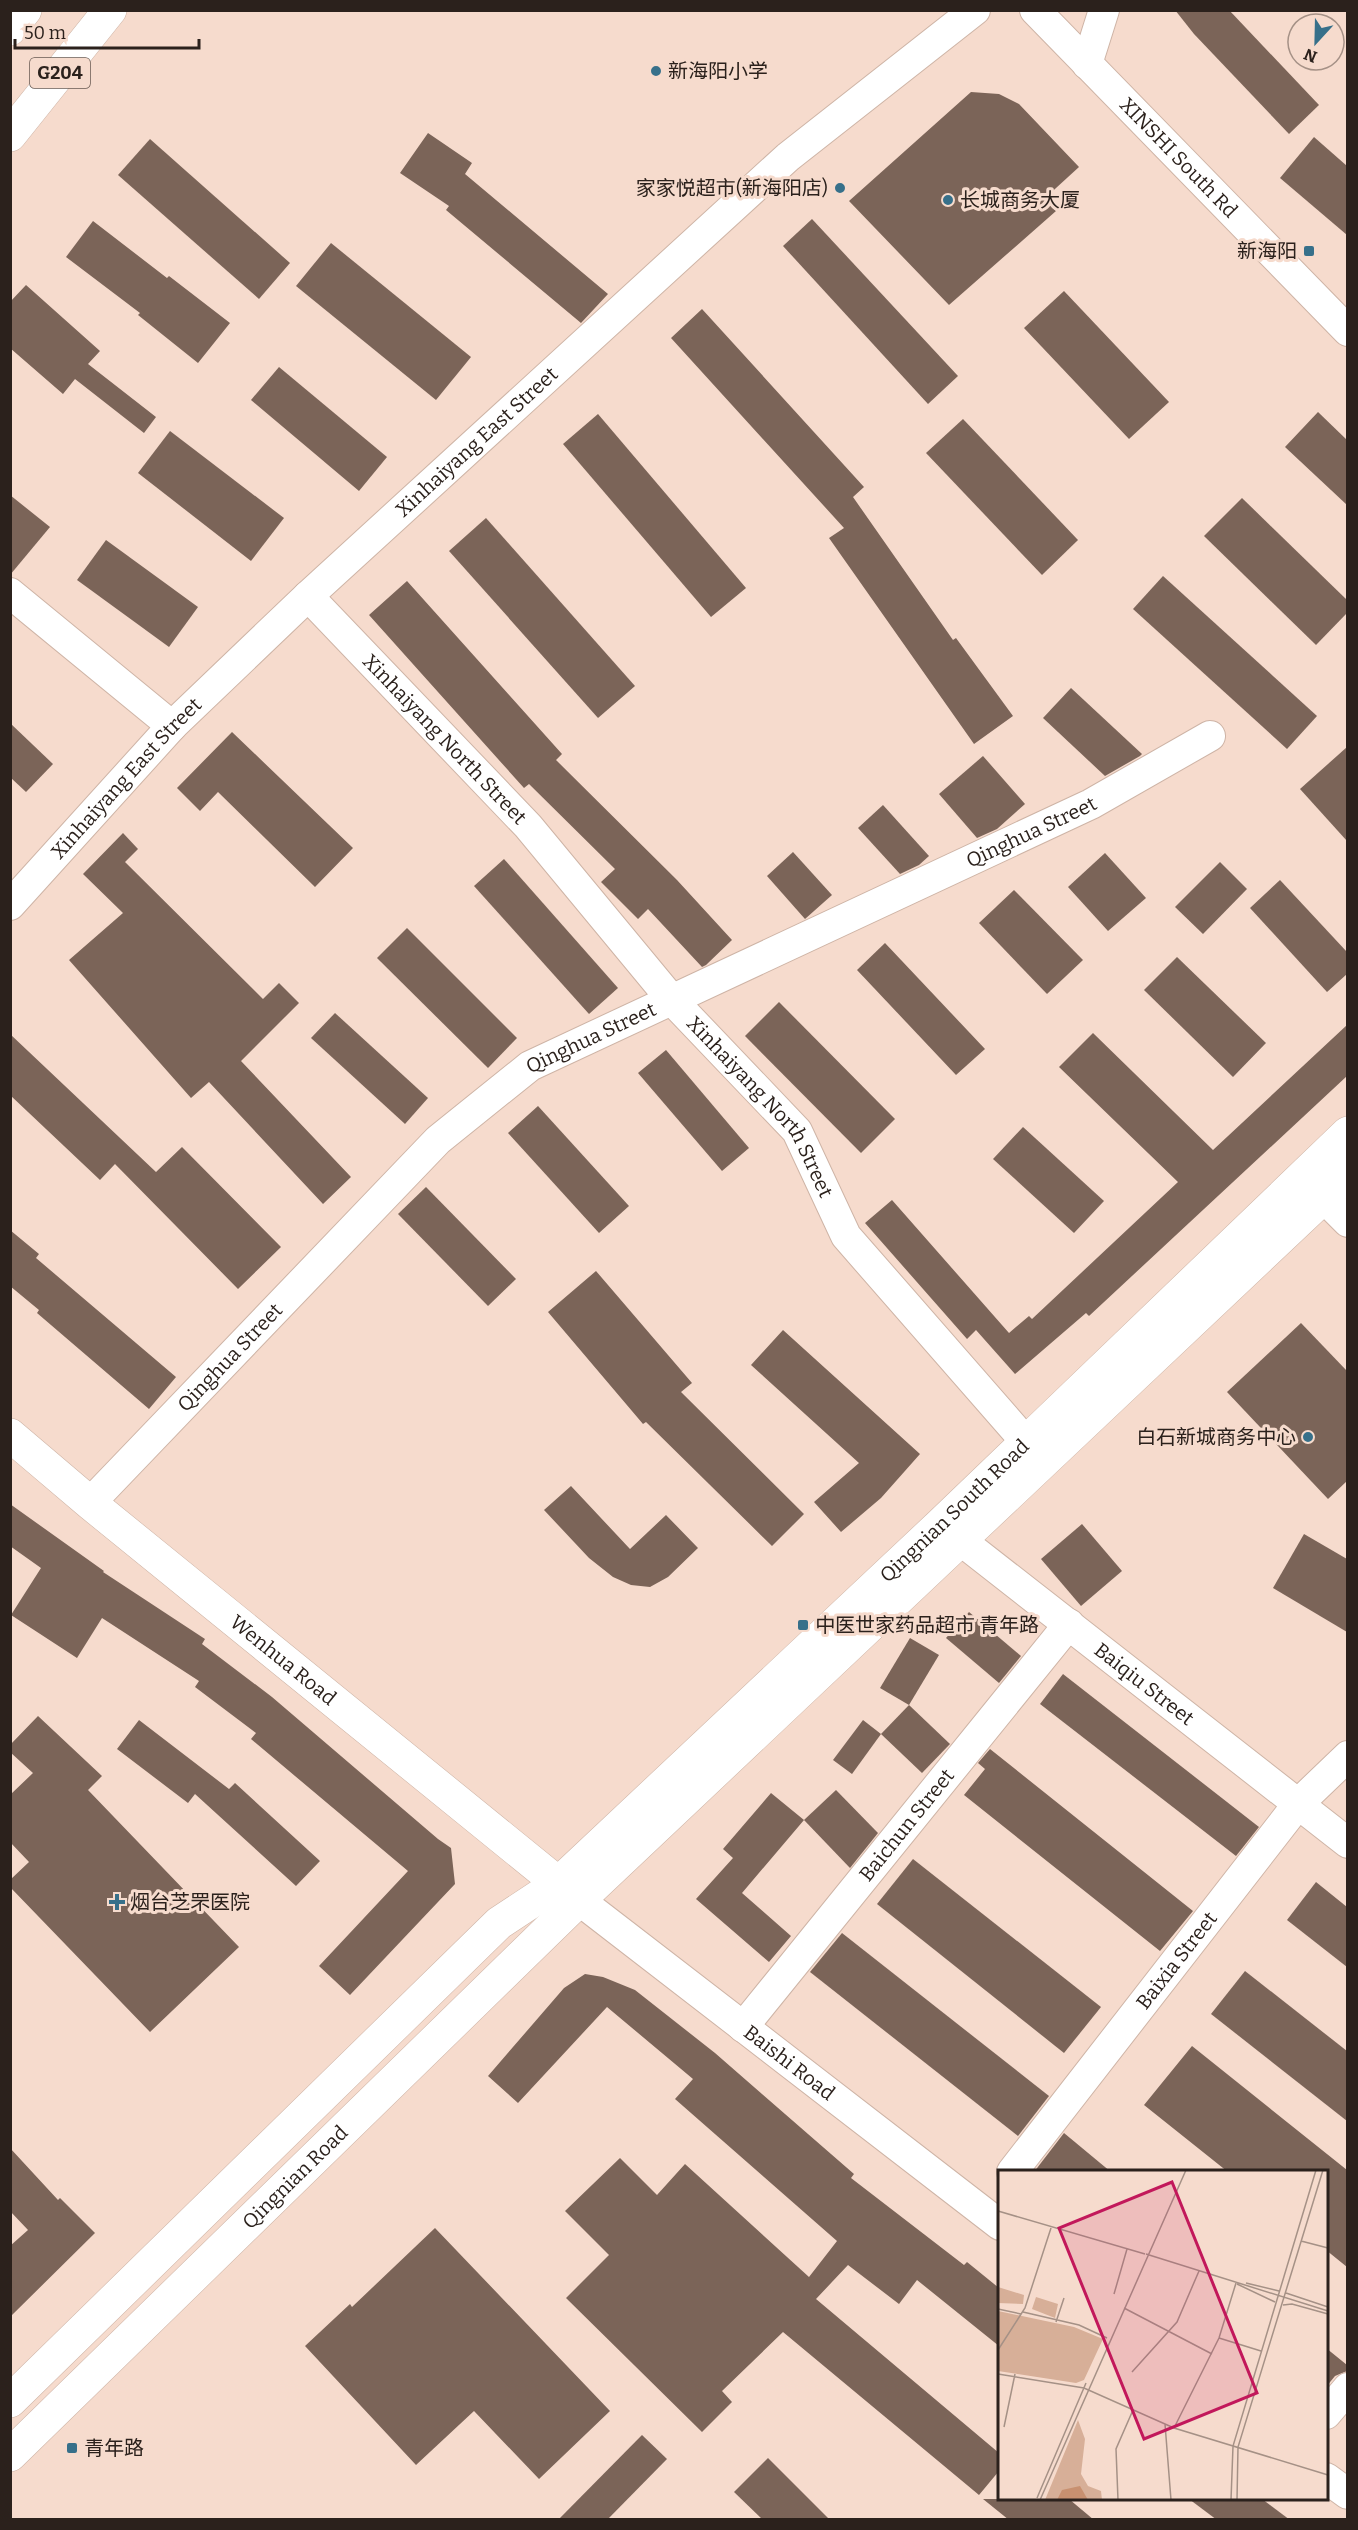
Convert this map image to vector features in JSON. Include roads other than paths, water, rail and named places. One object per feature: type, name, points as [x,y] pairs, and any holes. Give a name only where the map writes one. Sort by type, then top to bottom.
[{"type":"main road","points":[[10,28],[25,10]]},
{"type":"main road","name":"G204","points":[[10,135],[111,10]]},
{"type":"main road","name":"Qingnian South Road","points":[[951,1532],[1026,1443],[1347,1133]]},
{"type":"main road","name":"Qingnian South Road","points":[[569,1892],[951,1532],[1347,1174]]},
{"type":"main road","name":"Wenhua Road","points":[[10,1435],[90,1503],[569,1892]]},
{"type":"main road","name":"Qingnian Road","points":[[10,2401],[499,1923],[569,1892]]},
{"type":"main road","name":"Qingnian Road","points":[[10,2455],[569,1892]]},
{"type":"street","name":"Xinhaiyang East Street","points":[[10,905],[172,726],[308,596],[788,157],[975,10]]},
{"type":"street","name":"XINSHI South Rd","points":[[1035,10],[1347,331]]},
{"type":"street","points":[[1088,64],[1104,10]]},
{"type":"street","points":[[10,593],[172,726]]},
{"type":"street","name":"Xinhaiyang North Street","points":[[308,596],[528,826],[672,1000],[797,1131],[846,1236],[1026,1443]]},
{"type":"street","name":"Qinghua Street","points":[[90,1503],[438,1140],[530,1066],[1091,804],[1210,736]]},
{"type":"street","points":[[1323,1197],[1347,1222]]},
{"type":"street","name":"Baiqiu Street","points":[[951,1532],[1347,1843]]},
{"type":"street","name":"Baichun Street","points":[[743,2027],[1069,1624]]},
{"type":"street","name":"Baixia Street","points":[[1014,2170],[1298,1804],[1347,1756]]},
{"type":"street","name":"Baishi Road","points":[[569,1892],[743,2027],[993,2208]]},
{"type":"street","points":[[1328,2412],[1347,2388]]},
{"type":"street","points":[[1328,2480],[1347,2494]]},
{"type":"place","name":"新海阳小学","points":[[656,71]]},
{"type":"place","name":"家家悦超市(新海阳店)","points":[[840,188]]},
{"type":"place","name":"长城商务大厦","points":[[948,200]]},
{"type":"place","name":"新海阳","points":[[1309,251]]},
{"type":"place","name":"白石新城商务中心","points":[[1308,1437]]},
{"type":"place","name":"中医世家药品超市 青年路","points":[[803,1625]]},
{"type":"place","name":"烟台芝罘医院","points":[[117,1902]]},
{"type":"place","name":"青年路","points":[[72,2448]]}]
